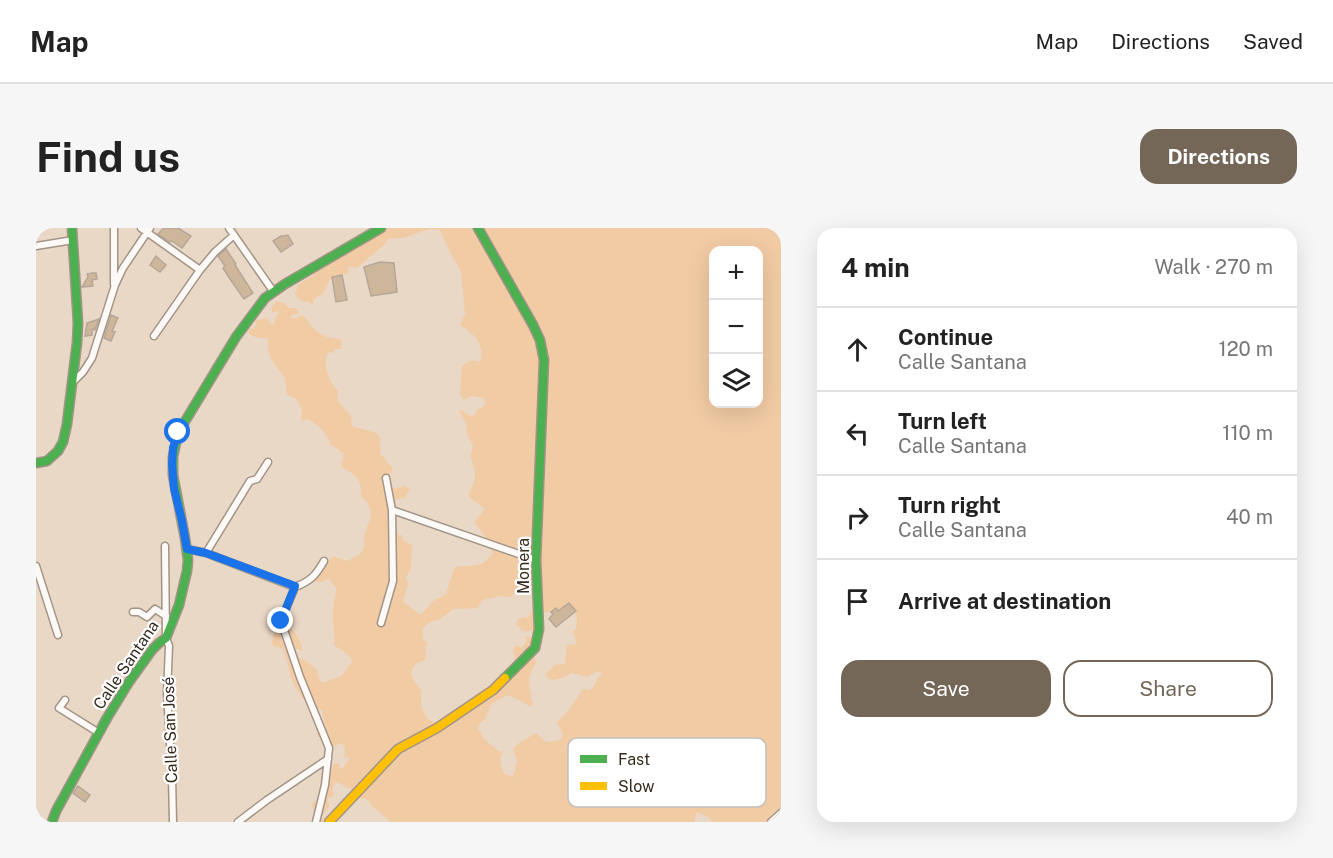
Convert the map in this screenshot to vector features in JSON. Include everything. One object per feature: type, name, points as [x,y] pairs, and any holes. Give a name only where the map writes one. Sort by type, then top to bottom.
[{"type":"street","points":[[36,463],[53,457],[61,447],[74,382],[78,323],[72,228]]},
{"type":"street","points":[[114,228],[114,285]]},
{"type":"street","points":[[229,228],[273,291]]},
{"type":"street","name":"Calle Santana","points":[[52,822],[128,683],[154,647],[166,638],[178,609],[187,575],[187,549],[174,489],[172,464],[173,448],[178,432],[236,337],[265,298],[273,291],[381,228]]},
{"type":"street","name":"Monera","points":[[329,822],[398,749],[436,728],[493,690],[535,648],[539,629],[537,560],[544,360],[540,340],[533,325],[478,228]]},
{"type":"street","points":[[74,382],[92,358],[114,285],[146,230],[200,270]]},
{"type":"street","points":[[154,336],[200,270],[234,235]]},
{"type":"street","points":[[36,246],[73,240]]},
{"type":"street","points":[[206,553],[250,481],[257,479],[268,462]]},
{"type":"street","points":[[381,623],[393,580],[392,510],[386,478]]},
{"type":"street","points":[[392,510],[537,560]]},
{"type":"street","name":"Calle San José","points":[[165,546],[166,638],[169,646],[167,693],[173,822]]},
{"type":"street","points":[[187,549],[206,553],[295,586],[306,583],[317,574],[324,561]]},
{"type":"street","points":[[36,566],[58,635]]},
{"type":"street","points":[[295,586],[281,621],[300,677],[329,748],[325,785],[316,822]]},
{"type":"street","points":[[133,612],[139,612],[147,617],[155,609],[166,616]]},
{"type":"street","points":[[65,700],[59,708],[99,733]]},
{"type":"street","points":[[238,822],[328,759]]},
{"type":"street","points":[[771,822],[781,813]]},
{"type":"shaded area","points":[[373,228],[781,228],[781,822],[712,822],[709,817],[697,812],[694,822],[391,822],[368,800],[360,798],[348,787],[335,782],[332,790],[335,794],[328,799],[329,806],[322,816],[323,822],[315,822],[319,812],[313,809],[312,803],[323,795],[322,781],[331,771],[334,763],[340,764],[339,768],[342,769],[350,758],[344,757],[345,746],[340,743],[333,747],[318,737],[316,728],[325,721],[323,710],[314,708],[300,695],[291,677],[283,648],[274,647],[272,643],[273,635],[288,624],[299,639],[303,651],[294,650],[299,658],[317,670],[319,679],[323,683],[341,676],[352,662],[350,656],[334,645],[333,606],[336,587],[329,578],[322,582],[314,580],[333,556],[347,561],[359,555],[364,549],[365,532],[371,512],[361,496],[359,480],[341,466],[344,454],[330,444],[325,433],[315,423],[308,419],[301,421],[302,408],[296,399],[287,394],[285,378],[271,359],[268,339],[249,334],[249,328],[253,329],[256,321],[266,318],[274,325],[276,316],[280,312],[272,313],[272,306],[277,301],[284,303],[288,308],[296,308],[298,315],[293,314],[290,317],[294,319],[302,315],[322,335],[341,339],[341,349],[336,349],[333,353],[328,352],[326,363],[329,378],[338,391],[337,400],[351,416],[352,426],[376,433],[381,439],[380,453],[393,469],[388,479],[392,488],[400,488],[403,485],[410,489],[405,498],[393,502],[397,511],[398,535],[402,535],[402,539],[412,545],[411,569],[406,577],[408,584],[403,602],[421,615],[433,601],[446,594],[454,569],[458,566],[482,564],[493,554],[486,538],[474,522],[485,509],[468,496],[475,476],[471,457],[473,445],[459,410],[470,416],[475,415],[476,411],[485,405],[484,398],[471,396],[464,400],[460,395],[462,366],[471,361],[480,362],[481,349],[474,336],[460,325],[465,314],[461,271],[440,230],[430,229],[405,237],[389,238],[357,268],[348,267],[348,274],[337,275],[331,279],[322,295],[313,300],[313,306],[309,302],[302,302],[295,294],[299,284],[313,276],[317,267]],"holes":[[[532,587],[531,593],[536,600],[528,618],[518,619],[516,625],[528,632],[537,628],[544,612],[560,611],[572,605],[577,617],[576,629],[573,631],[577,645],[567,645],[565,664],[555,665],[545,674],[551,680],[572,673],[588,677],[597,671],[602,673],[590,690],[583,689],[557,722],[563,735],[561,739],[547,742],[536,733],[513,749],[517,761],[513,777],[504,773],[501,760],[503,751],[500,752],[484,739],[478,730],[491,704],[507,695],[530,707],[533,704],[529,683],[530,674],[536,664],[534,638],[525,636],[527,640],[522,648],[515,645],[513,649],[515,659],[509,670],[507,683],[488,701],[460,714],[457,721],[452,723],[438,724],[426,716],[421,706],[422,691],[413,679],[411,671],[416,663],[425,660],[428,644],[423,639],[423,627],[432,621],[439,620],[453,609],[478,608],[482,600],[500,596],[512,597],[522,588],[527,590]]]},
{"type":"building","points":[[164,228],[178,228],[191,236],[182,248],[158,234]]},
{"type":"building","points":[[288,235],[293,244],[281,252],[273,241]]},
{"type":"building","points":[[226,249],[253,293],[244,299],[223,268],[225,266],[218,256]]},
{"type":"building","points":[[156,256],[166,265],[160,272],[150,265]]},
{"type":"building","points":[[380,262],[394,263],[397,292],[371,296],[364,267]]},
{"type":"building","points":[[96,273],[97,279],[92,280],[93,286],[82,287],[88,277],[87,274]]},
{"type":"building","points":[[342,275],[347,300],[336,302],[332,277]]},
{"type":"building","points":[[111,315],[118,318],[112,331],[115,332],[111,341],[104,338]]},
{"type":"building","points":[[99,319],[95,330],[92,329],[92,335],[85,336],[87,323]]},
{"type":"building","points":[[569,603],[576,611],[556,627],[549,619],[553,614],[551,612],[556,608],[558,611]]},
{"type":"building","points":[[78,786],[90,795],[85,802],[73,793]]},
{"type":"traffic: fast","points":[[36,463],[47,461],[58,451],[63,442],[67,424],[78,323],[72,228]]},
{"type":"traffic: fast","points":[[52,822],[107,718],[129,682],[152,650],[166,638],[179,605],[188,560],[173,475],[173,457],[178,433],[236,337],[265,298],[381,228]]},
{"type":"traffic: fast","points":[[478,228],[533,325],[540,340],[544,360],[536,560],[539,629],[535,648],[505,678]]},
{"type":"traffic: slow","points":[[329,822],[398,749],[437,728],[493,690],[505,678]]},
{"type":"route","points":[[178,432],[173,448],[172,464],[174,489],[187,549],[206,553],[295,586],[281,621]]}]
